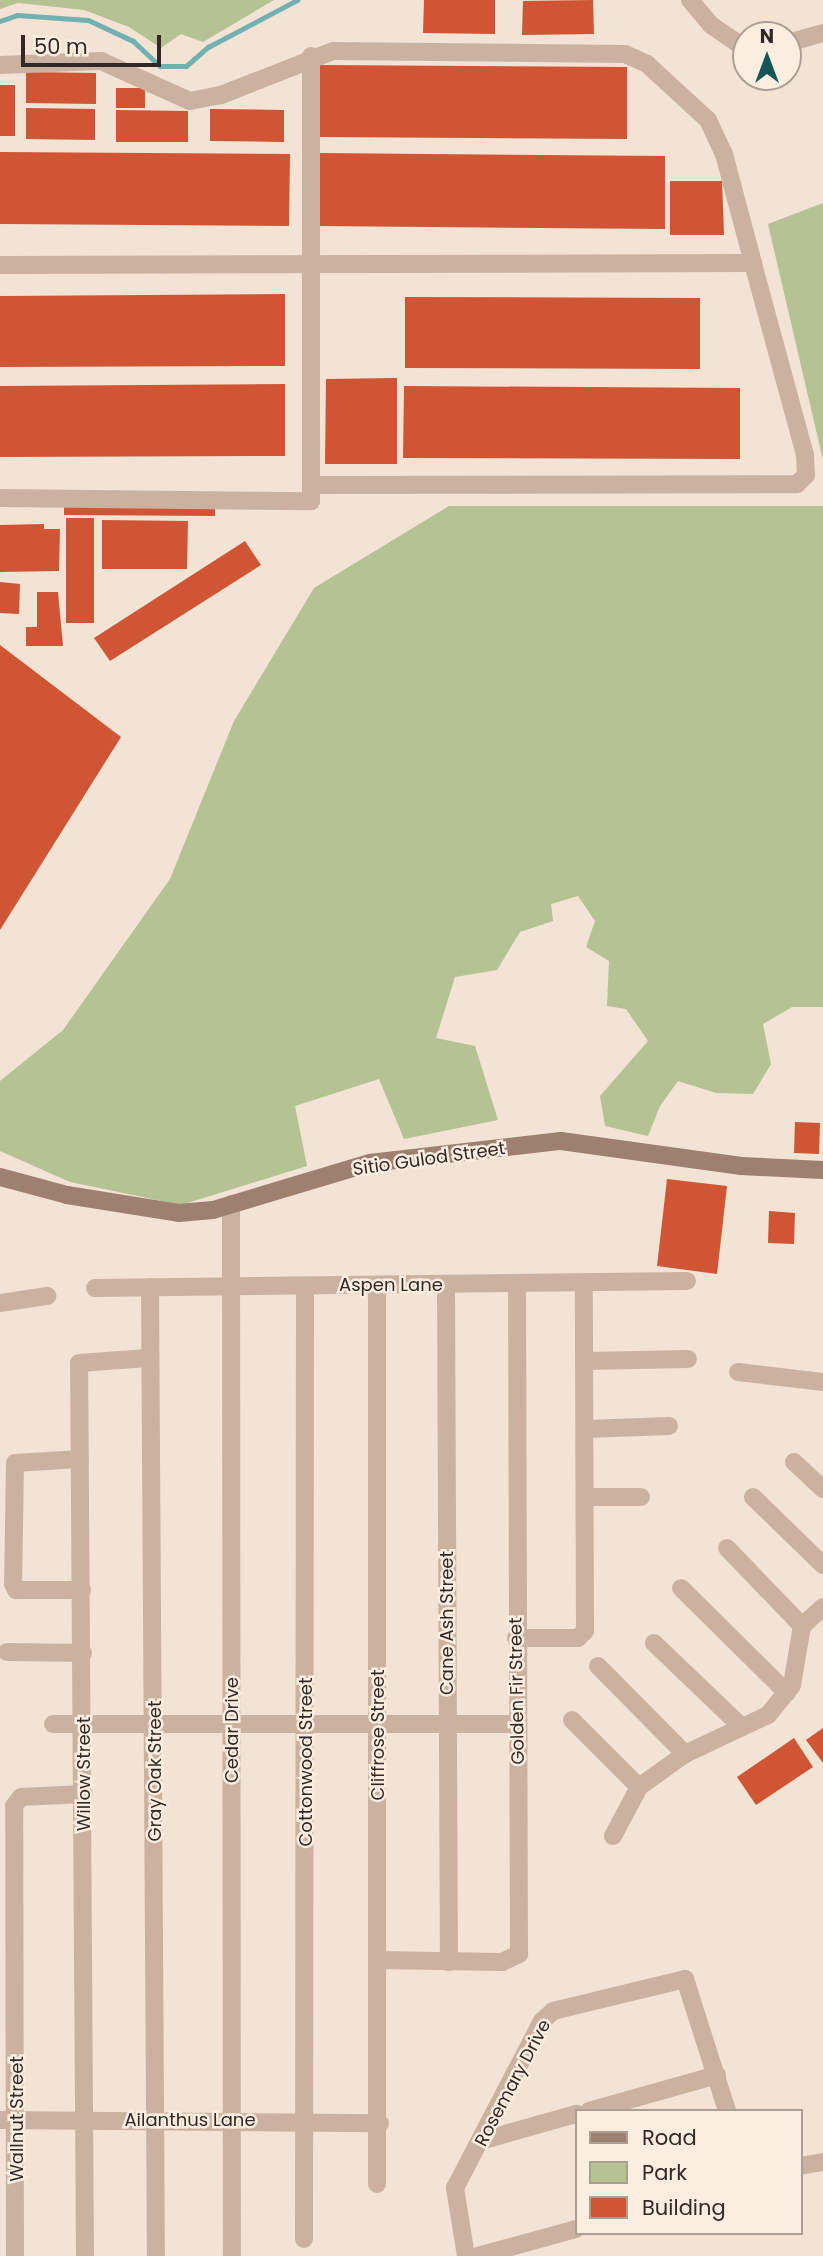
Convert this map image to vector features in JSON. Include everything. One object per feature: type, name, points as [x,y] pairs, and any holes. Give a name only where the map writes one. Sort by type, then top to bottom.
[{"type":"main road","name":"Sitio Gulod Street","points":[[0,1177],[67,1195],[179,1213],[231,1204],[370,1163],[561,1141],[741,1166],[823,1170]]},
{"type":"street","points":[[690,0],[711,25],[732,39]]},
{"type":"street","points":[[802,39],[823,33]]},
{"type":"street","points":[[0,65],[100,61],[198,100],[311,56],[375,51],[625,54],[636,59],[708,120],[724,154],[805,455],[806,475],[797,484],[311,485]]},
{"type":"street","points":[[0,498],[311,501],[311,56]]},
{"type":"street","points":[[0,265],[753,263]]},
{"type":"street","name":"Cedar Drive","points":[[231,1204],[232,2256]]},
{"type":"street","name":"Aspen Lane","points":[[95,1288],[687,1281]]},
{"type":"street","points":[[516,1638],[578,1638],[585,1632],[587,1497],[584,1283]]},
{"type":"street","name":"Golden Fir Street","points":[[377,1960],[502,1962],[519,1954],[517,1284]]},
{"type":"street","name":"Cane Ash Street","points":[[446,1285],[449,1962]]},
{"type":"street","name":"Cottonwood Street","points":[[304,2239],[307,2122],[305,1286]]},
{"type":"street","name":"Cliffrose Street","points":[[377,1286],[377,1960],[380,2123],[377,2184]]},
{"type":"street","name":"Gray Oak Street","points":[[150,1287],[148,1358],[155,1724],[156,2256]]},
{"type":"street","points":[[2,1297],[47,1296]]},
{"type":"street","name":"Willow Street","points":[[85,2256],[84,1794],[79,1363],[148,1358]]},
{"type":"street","points":[[586,1362],[688,1359]]},
{"type":"street","points":[[738,1372],[823,1381]]},
{"type":"street","points":[[586,1429],[669,1426]]},
{"type":"street","points":[[80,1459],[15,1463],[13,1584],[16,1590],[82,1590]]},
{"type":"street","points":[[794,1462],[823,1489]]},
{"type":"street","points":[[587,1497],[642,1497]]},
{"type":"street","points":[[752,1497],[823,1565]]},
{"type":"street","points":[[727,1548],[802,1626]]},
{"type":"street","points":[[681,1588],[787,1693]]},
{"type":"street","points":[[613,1836],[639,1787],[685,1754],[768,1715],[787,1693],[802,1626],[823,1607]]},
{"type":"street","points":[[654,1643],[741,1726]]},
{"type":"street","points":[[7,1652],[83,1653]]},
{"type":"street","points":[[598,1666],[685,1754]]},
{"type":"street","points":[[572,1720],[639,1787]]},
{"type":"street","points":[[53,1724],[517,1724]]},
{"type":"street","name":"Wallnut Street","points":[[15,2256],[9,2120],[6,1860],[15,1800],[84,1794]]},
{"type":"street","name":"Rosemary Drive","points":[[466,2256],[454,2199],[542,2021],[553,2011],[685,1979],[726,2109]]},
{"type":"street","points":[[596,2109],[717,2075]]},
{"type":"street","points":[[484,2140],[574,2115]]},
{"type":"street","name":"Ailanthus Lane","points":[[9,2120],[232,2119],[380,2123]]},
{"type":"street","points":[[802,2166],[823,2162]]},
{"type":"street","points":[[478,2256],[574,2229]]},
{"type":"green space","points":[[0,0],[274,0],[203,42],[181,34],[161,48],[129,27],[84,10],[18,3],[0,9]]},
{"type":"green space","points":[[823,203],[823,460],[768,224]]},
{"type":"green space","points":[[449,506],[823,506],[823,1007],[792,1007],[763,1024],[771,1064],[753,1094],[716,1093],[678,1081],[660,1106],[648,1136],[605,1126],[600,1096],[648,1041],[626,1009],[607,1006],[609,961],[586,947],[595,921],[578,896],[551,904],[553,921],[520,932],[497,970],[455,977],[436,1038],[475,1046],[498,1120],[404,1139],[379,1079],[295,1106],[307,1166],[181,1205],[70,1182],[0,1151],[0,1081],[63,1030],[170,879],[234,721],[314,588]]},
{"type":"building","points":[[424,0],[495,0],[495,34],[423,33]]},
{"type":"building","points":[[593,0],[594,34],[522,35],[523,1]]},
{"type":"building","points":[[320,65],[627,67],[627,139],[319,137]]},
{"type":"building","points":[[26,72],[96,73],[96,104],[26,103]]},
{"type":"building","points":[[0,85],[15,85],[15,136],[0,136]]},
{"type":"building","points":[[116,88],[145,88],[145,108],[116,108]]},
{"type":"building","points":[[26,108],[95,109],[95,140],[26,139]]},
{"type":"building","points":[[210,109],[284,110],[284,142],[210,141]]},
{"type":"building","points":[[116,110],[188,111],[188,142],[116,142]]},
{"type":"building","points":[[0,152],[290,154],[289,226],[0,224]]},
{"type":"building","points":[[319,153],[665,156],[665,229],[319,226]]},
{"type":"building","points":[[670,181],[722,181],[724,235],[670,235]]},
{"type":"building","points":[[285,294],[285,366],[0,367],[0,296]]},
{"type":"building","points":[[405,297],[700,298],[700,369],[405,368]]},
{"type":"building","points":[[397,378],[397,464],[325,464],[326,379]]},
{"type":"building","points":[[285,384],[285,456],[0,457],[0,386]]},
{"type":"building","points":[[404,386],[740,388],[740,459],[403,458]]},
{"type":"building","points":[[64,504],[215,505],[215,516],[64,515]]},
{"type":"building","points":[[66,518],[94,518],[94,623],[66,623]]},
{"type":"building","points":[[102,520],[188,521],[187,569],[102,569]]},
{"type":"building","points":[[44,524],[44,529],[60,529],[59,571],[0,572],[0,525]]},
{"type":"building","points":[[245,541],[261,565],[110,661],[94,638]]},
{"type":"building","points":[[0,582],[20,584],[19,614],[0,613]]},
{"type":"building","points":[[37,592],[58,592],[63,646],[26,646],[26,627],[37,627]]},
{"type":"building","points":[[0,645],[121,737],[0,930]]},
{"type":"building","points":[[795,1122],[820,1123],[819,1154],[794,1153]]},
{"type":"building","points":[[667,1179],[727,1186],[717,1274],[657,1266]]},
{"type":"building","points":[[769,1211],[795,1213],[794,1244],[768,1243]]},
{"type":"building","points":[[823,1728],[823,1763],[806,1740]]},
{"type":"building","points":[[794,1738],[813,1767],[756,1805],[737,1777]]},
{"type":"waterway","points":[[0,21],[17,15],[88,20],[133,41],[160,66],[186,66],[208,47],[297,0]]}]
